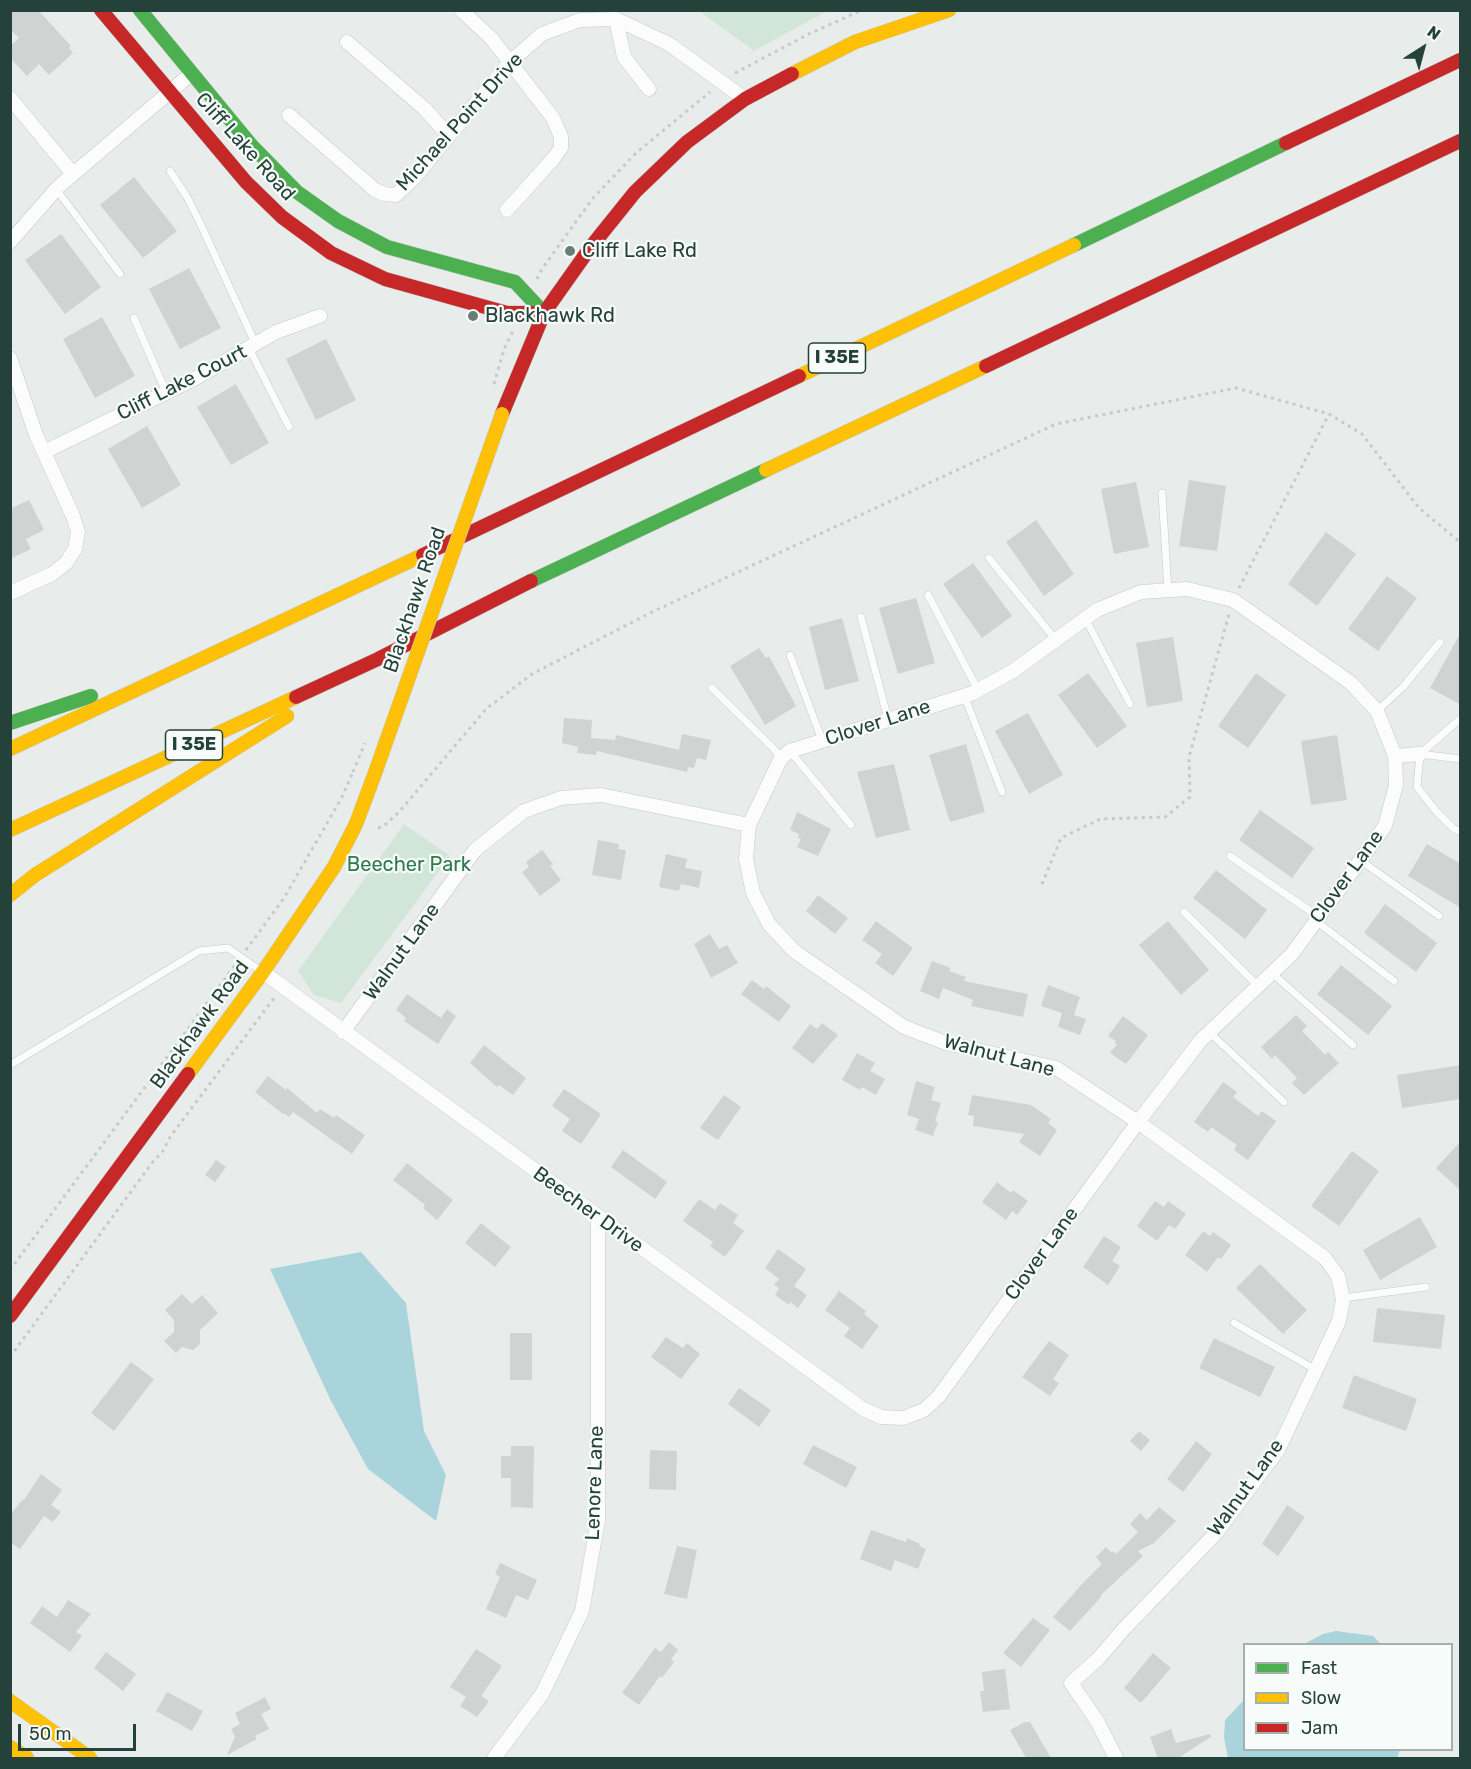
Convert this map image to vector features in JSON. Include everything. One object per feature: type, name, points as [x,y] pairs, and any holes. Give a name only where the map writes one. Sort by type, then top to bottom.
[{"type":"main road","name":"Cliff Lake Road","points":[[100,10],[246,182],[282,217],[331,253],[385,279],[507,314],[544,313]]},
{"type":"main road","name":"Cliff Lake Road","points":[[140,10],[251,145],[297,192],[338,221],[387,247],[515,282],[544,313]]},
{"type":"main road","name":"Blackhawk Road","points":[[10,1316],[263,972],[334,867],[356,824],[375,773],[502,414],[544,313],[590,248],[635,192],[687,142],[745,99],[855,42],[949,10]]},
{"type":"main road","name":"I 35E","points":[[10,749],[213,655],[1461,60]]},
{"type":"main road","name":"I 35E","points":[[10,830],[378,659],[493,599],[1461,141]]},
{"type":"main road","points":[[10,723],[213,655]]},
{"type":"main road","points":[[10,895],[35,876],[378,659]]},
{"type":"main road","points":[[10,901],[35,876]]},
{"type":"main road","points":[[10,1701],[90,1758]]},
{"type":"main road","points":[[10,1747],[27,1758]]},
{"type":"street","points":[[461,10],[492,39],[553,118],[561,137],[561,148],[553,159],[507,210]]},
{"type":"street","points":[[616,19],[624,57],[649,89]]},
{"type":"street","name":"Michael Point Drive","points":[[289,115],[375,189],[384,194],[396,195],[414,178],[510,62],[542,34],[580,20],[616,19],[669,44],[745,99]]},
{"type":"street","points":[[347,42],[425,109],[449,136]]},
{"type":"street","points":[[10,242],[56,189],[192,73]]},
{"type":"street","points":[[10,98],[73,174]]},
{"type":"street","name":"Cliff Lake Court","points":[[44,452],[166,393],[276,332],[320,316]]},
{"type":"street","points":[[10,358],[36,435],[78,532],[71,556],[60,569],[10,593]]},
{"type":"street","name":"Clover Lane","points":[[785,754],[978,690],[1013,670],[1097,610],[1141,592],[1187,589],[1233,600],[1351,683],[1377,711],[1395,756],[1396,785],[1385,826],[1292,954],[1201,1040],[1138,1122],[939,1396],[924,1410]]},
{"type":"street","points":[[749,825],[785,754]]},
{"type":"street","points":[[1395,756],[1420,754]]},
{"type":"street","name":"Walnut Lane","points":[[343,1032],[476,850],[524,811],[561,798],[601,795],[749,825],[746,859],[753,893],[769,924],[794,951],[904,1027],[946,1043],[1056,1068],[1138,1122],[1325,1258],[1338,1276],[1343,1298],[1339,1321],[1278,1450],[1216,1533],[1098,1659],[1071,1683],[1096,1721],[1116,1758]]},
{"type":"street","name":"Beecher Drive","points":[[263,972],[863,1409],[881,1417],[903,1418],[924,1410]]},
{"type":"street","name":"Lenore Lane","points":[[494,1758],[542,1694],[582,1611],[598,1520],[598,1218]]},
{"type":"lane","points":[[170,171],[201,225],[289,427]]},
{"type":"lane","points":[[56,189],[120,274]]},
{"type":"lane","points":[[134,318],[166,393]]},
{"type":"lane","points":[[1161,493],[1168,591]]},
{"type":"lane","points":[[989,558],[1056,640]]},
{"type":"lane","points":[[928,595],[978,690]]},
{"type":"lane","points":[[861,617],[888,719]]},
{"type":"lane","points":[[1085,618],[1130,704]]},
{"type":"lane","points":[[1377,711],[1403,687],[1440,642]]},
{"type":"lane","points":[[790,655],[822,740]]},
{"type":"lane","points":[[712,688],[774,749],[785,754],[851,825]]},
{"type":"lane","points":[[964,696],[1002,792]]},
{"type":"lane","points":[[1461,719],[1420,754],[1417,787],[1436,811],[1453,828],[1461,832]]},
{"type":"lane","points":[[1420,754],[1461,759]]},
{"type":"lane","points":[[1230,856],[1317,919],[1394,981]]},
{"type":"lane","points":[[1360,860],[1439,916]]},
{"type":"lane","points":[[1184,912],[1258,986]]},
{"type":"lane","points":[[10,1065],[199,951],[228,948],[263,972]]},
{"type":"lane","points":[[1272,973],[1353,1045]]},
{"type":"lane","points":[[1209,1032],[1284,1102]]},
{"type":"lane","points":[[1343,1298],[1426,1287]]},
{"type":"lane","points":[[1234,1323],[1316,1370]]},
{"type":"path","points":[[855,10],[857,12],[862,10]]},
{"type":"path","points":[[529,297],[542,269]]},
{"type":"path","points":[[492,388],[504,349],[521,313]]},
{"type":"path","points":[[378,828],[384,826],[400,811],[486,709],[532,674],[650,614],[1056,424],[1236,388],[1329,414],[1362,434],[1419,508],[1461,542]]},
{"type":"path","points":[[1042,884],[1061,838],[1100,819],[1165,817],[1190,797],[1189,758],[1233,600],[1329,414]]},
{"type":"path","points":[[10,1270],[285,898],[342,797],[353,772]]},
{"type":"path","points":[[10,1357],[282,986]]},
{"type":"green space","points":[[699,11],[827,11],[754,51]]},
{"type":"green space","name":"Beecher Park","points":[[404,824],[450,856],[341,1003],[314,995],[298,971]]},
{"type":"water","points":[[361,1252],[406,1303],[424,1431],[446,1475],[436,1521],[368,1469],[331,1401],[270,1269]]},
{"type":"water","points":[[1336,1631],[1373,1636],[1380,1643],[1306,1643],[1323,1634]]},
{"type":"water","points":[[1243,1701],[1243,1751],[1400,1751],[1397,1758],[1228,1758],[1224,1737],[1225,1720]]},
{"type":"building","points":[[10,10],[38,10],[71,46],[69,48],[73,53],[49,75],[39,64],[27,76],[10,58],[10,46],[19,38],[10,29]]},
{"type":"building","points":[[134,177],[177,231],[143,258],[100,205]]},
{"type":"building","points":[[61,234],[101,287],[65,314],[25,260]]},
{"type":"building","points":[[189,268],[221,328],[180,349],[149,289]]},
{"type":"building","points":[[102,317],[135,376],[95,398],[63,339]]},
{"type":"building","points":[[326,339],[356,400],[316,420],[286,359]]},
{"type":"building","points":[[236,384],[269,443],[231,465],[197,407]]},
{"type":"building","points":[[147,426],[181,485],[142,508],[108,449]]},
{"type":"building","points":[[1189,480],[1226,486],[1217,551],[1179,546]]},
{"type":"building","points":[[1136,482],[1149,547],[1114,554],[1101,489]]},
{"type":"building","points":[[29,500],[44,530],[26,539],[31,549],[10,559],[10,509]]},
{"type":"building","points":[[1036,520],[1074,574],[1044,596],[1006,542]]},
{"type":"building","points":[[1326,532],[1356,554],[1317,606],[1288,584]]},
{"type":"building","points":[[973,563],[1012,616],[982,638],[943,584]]},
{"type":"building","points":[[1387,576],[1417,598],[1378,651],[1348,629]]},
{"type":"building","points":[[916,598],[935,663],[898,674],[879,608]]},
{"type":"building","points":[[842,618],[859,681],[825,690],[809,627]]},
{"type":"building","points":[[1461,632],[1461,705],[1430,688]]},
{"type":"building","points":[[1173,637],[1183,701],[1147,707],[1136,643]]},
{"type":"building","points":[[759,648],[766,658],[769,656],[796,706],[765,725],[730,666]]},
{"type":"building","points":[[1088,673],[1127,726],[1097,748],[1058,695]]},
{"type":"building","points":[[1256,673],[1286,695],[1248,748],[1218,726]]},
{"type":"building","points":[[1028,713],[1063,775],[1029,794],[995,731]]},
{"type":"building","points":[[564,718],[592,720],[591,738],[615,740],[616,735],[679,750],[682,734],[711,740],[706,760],[697,758],[694,768],[688,767],[687,772],[597,751],[596,755],[577,753],[578,747],[562,743]]},
{"type":"building","points":[[1337,735],[1347,800],[1311,805],[1301,741]]},
{"type":"building","points":[[966,744],[985,812],[950,822],[929,755]]},
{"type":"building","points":[[894,764],[910,830],[876,838],[857,772]]},
{"type":"building","points":[[1260,810],[1314,848],[1292,878],[1239,840]]},
{"type":"building","points":[[797,812],[831,829],[818,856],[797,847],[801,839],[798,838],[799,834],[790,830]]},
{"type":"building","points":[[598,840],[619,844],[618,849],[626,850],[621,880],[592,875]]},
{"type":"building","points":[[1427,844],[1461,864],[1461,908],[1408,876]]},
{"type":"building","points":[[542,850],[553,864],[550,866],[561,880],[540,896],[522,872],[529,867],[526,862]]},
{"type":"building","points":[[666,854],[687,859],[685,868],[702,871],[699,888],[681,884],[679,891],[659,887]]},
{"type":"building","points":[[1216,870],[1267,910],[1245,939],[1193,898]]},
{"type":"building","points":[[818,895],[848,918],[835,934],[806,911]]},
{"type":"building","points":[[1385,904],[1437,943],[1416,972],[1364,933]]},
{"type":"building","points":[[876,921],[913,948],[893,976],[875,963],[882,954],[862,940]]},
{"type":"building","points":[[1168,921],[1209,970],[1181,995],[1139,945]]},
{"type":"building","points":[[710,934],[719,949],[727,945],[738,963],[711,978],[694,944]]},
{"type":"building","points":[[932,961],[951,968],[949,971],[966,977],[964,981],[1028,994],[1023,1017],[971,1006],[973,1000],[943,988],[939,999],[920,991]]},
{"type":"building","points":[[1341,965],[1392,1006],[1368,1035],[1317,994]]},
{"type":"building","points":[[752,980],[764,989],[766,986],[791,1006],[779,1022],[741,994]]},
{"type":"building","points":[[1048,985],[1080,997],[1074,1015],[1086,1019],[1080,1035],[1058,1027],[1062,1013],[1041,1006]]},
{"type":"building","points":[[407,994],[441,1018],[447,1009],[456,1016],[438,1044],[404,1021],[406,1018],[396,1010]]},
{"type":"building","points":[[1296,1015],[1307,1026],[1302,1031],[1325,1055],[1328,1052],[1339,1063],[1304,1095],[1292,1083],[1297,1078],[1275,1055],[1272,1059],[1261,1047]]},
{"type":"building","points":[[1123,1016],[1148,1035],[1126,1064],[1110,1053],[1117,1044],[1108,1036]]},
{"type":"building","points":[[822,1023],[838,1035],[813,1064],[792,1048],[810,1024],[817,1029]]},
{"type":"building","points":[[484,1045],[526,1078],[513,1095],[499,1085],[497,1087],[470,1063]]},
{"type":"building","points":[[857,1053],[875,1063],[870,1071],[885,1079],[876,1095],[862,1087],[860,1090],[842,1080]]},
{"type":"building","points":[[1461,1065],[1461,1099],[1402,1108],[1397,1075]]},
{"type":"building","points":[[268,1076],[286,1090],[287,1088],[317,1113],[320,1109],[334,1118],[336,1115],[365,1135],[352,1154],[293,1112],[289,1117],[283,1114],[255,1092]]},
{"type":"building","points":[[916,1081],[935,1087],[931,1100],[941,1103],[933,1136],[915,1130],[919,1119],[907,1115]]},
{"type":"building","points":[[1223,1082],[1237,1092],[1233,1097],[1258,1116],[1262,1111],[1276,1121],[1248,1160],[1234,1150],[1237,1145],[1211,1127],[1208,1132],[1194,1122]]},
{"type":"building","points":[[564,1089],[601,1114],[581,1144],[562,1131],[570,1119],[552,1106]]},
{"type":"building","points":[[724,1095],[741,1107],[718,1140],[700,1128]]},
{"type":"building","points":[[972,1095],[1031,1105],[1051,1119],[1048,1123],[1057,1130],[1040,1156],[1019,1142],[1024,1134],[973,1126],[974,1116],[968,1115]]},
{"type":"building","points":[[1461,1141],[1461,1191],[1436,1168]]},
{"type":"building","points":[[623,1150],[667,1182],[655,1199],[611,1167]]},
{"type":"building","points":[[1352,1151],[1379,1171],[1339,1226],[1311,1206]]},
{"type":"building","points":[[216,1160],[226,1167],[215,1182],[205,1175]]},
{"type":"building","points":[[407,1163],[453,1200],[437,1220],[423,1208],[425,1205],[393,1180]]},
{"type":"building","points":[[997,1182],[1011,1193],[1013,1190],[1028,1201],[1017,1215],[1012,1211],[1006,1220],[982,1202]]},
{"type":"building","points":[[699,1199],[715,1210],[720,1203],[738,1215],[733,1223],[744,1231],[725,1257],[710,1246],[713,1242],[683,1221]]},
{"type":"building","points":[[1155,1201],[1164,1207],[1168,1201],[1186,1214],[1175,1229],[1169,1225],[1157,1241],[1137,1226]]},
{"type":"building","points":[[1420,1217],[1437,1247],[1380,1280],[1363,1250]]},
{"type":"building","points":[[481,1223],[511,1247],[495,1267],[465,1243]]},
{"type":"building","points":[[1203,1231],[1210,1236],[1213,1232],[1231,1245],[1221,1259],[1218,1257],[1207,1272],[1185,1255]]},
{"type":"building","points":[[1104,1236],[1121,1247],[1112,1261],[1120,1266],[1108,1285],[1083,1267]]},
{"type":"building","points":[[778,1249],[806,1269],[794,1286],[807,1295],[798,1308],[790,1302],[789,1305],[775,1295],[779,1288],[774,1285],[779,1279],[765,1268]]},
{"type":"building","points":[[1260,1264],[1307,1310],[1283,1334],[1236,1288]]},
{"type":"building","points":[[839,1291],[866,1311],[864,1314],[879,1326],[862,1349],[844,1336],[850,1328],[825,1310]]},
{"type":"building","points":[[182,1294],[192,1304],[202,1295],[218,1313],[200,1330],[200,1344],[193,1350],[182,1347],[176,1353],[164,1341],[174,1332],[174,1320],[165,1310]]},
{"type":"building","points":[[1377,1308],[1445,1315],[1441,1349],[1373,1342]]},
{"type":"building","points":[[510,1333],[532,1333],[532,1380],[510,1380]]},
{"type":"building","points":[[666,1337],[683,1348],[687,1343],[700,1354],[681,1379],[651,1357]]},
{"type":"building","points":[[1214,1338],[1275,1367],[1260,1397],[1199,1368]]},
{"type":"building","points":[[1049,1341],[1069,1355],[1053,1379],[1059,1383],[1050,1396],[1022,1377]]},
{"type":"building","points":[[131,1362],[154,1379],[114,1431],[91,1413]]},
{"type":"building","points":[[1354,1375],[1417,1399],[1406,1431],[1342,1408]]},
{"type":"building","points":[[739,1388],[771,1410],[759,1427],[728,1404]]},
{"type":"building","points":[[1139,1431],[1150,1440],[1141,1451],[1130,1441]]},
{"type":"building","points":[[1196,1441],[1212,1454],[1183,1492],[1167,1479]]},
{"type":"building","points":[[813,1445],[857,1467],[846,1488],[803,1464]]},
{"type":"building","points":[[511,1446],[534,1446],[533,1508],[511,1507],[511,1478],[501,1478],[501,1456],[511,1456]]},
{"type":"building","points":[[650,1450],[677,1451],[676,1490],[649,1489]]},
{"type":"building","points":[[41,1474],[62,1490],[51,1505],[61,1512],[53,1522],[44,1516],[20,1549],[10,1542],[10,1515],[24,1500]]},
{"type":"building","points":[[1287,1505],[1305,1517],[1278,1556],[1262,1544]]},
{"type":"building","points":[[1159,1507],[1176,1521],[1154,1543],[1138,1551],[1143,1556],[1100,1596],[1070,1631],[1053,1617],[1102,1564],[1096,1557],[1106,1547],[1116,1554],[1138,1532],[1130,1524],[1140,1513],[1147,1520]]},
{"type":"building","points":[[871,1530],[906,1542],[907,1538],[920,1544],[919,1546],[926,1549],[918,1569],[895,1560],[891,1571],[860,1559]]},
{"type":"building","points":[[677,1546],[697,1550],[687,1599],[664,1594]]},
{"type":"building","points":[[500,1563],[537,1580],[528,1600],[516,1595],[506,1618],[486,1609],[500,1577],[495,1574]]},
{"type":"building","points":[[68,1600],[91,1614],[76,1632],[82,1636],[70,1652],[30,1623],[42,1606],[57,1617]]},
{"type":"building","points":[[1033,1618],[1050,1630],[1021,1667],[1003,1653]]},
{"type":"building","points":[[669,1642],[678,1650],[671,1659],[674,1662],[662,1678],[660,1676],[639,1705],[622,1693],[655,1648],[661,1652]]},
{"type":"building","points":[[476,1649],[502,1666],[481,1696],[489,1701],[477,1717],[460,1706],[466,1697],[450,1687]]},
{"type":"building","points":[[106,1652],[136,1674],[123,1691],[94,1668]]},
{"type":"building","points":[[1153,1653],[1171,1668],[1141,1703],[1124,1688]]},
{"type":"building","points":[[1005,1669],[1010,1709],[983,1712],[980,1691],[984,1691],[982,1672]]},
{"type":"building","points":[[167,1692],[203,1711],[192,1731],[156,1711]]},
{"type":"building","points":[[265,1697],[271,1709],[261,1714],[269,1729],[255,1736],[257,1739],[227,1755],[235,1737],[231,1729],[240,1724],[235,1713]]},
{"type":"building","points":[[1025,1722],[1030,1722],[1051,1758],[1026,1758],[1010,1730]]},
{"type":"building","points":[[1171,1729],[1176,1743],[1210,1734],[1211,1737],[1178,1758],[1158,1758],[1150,1737]]},
{"type":"traffic: fast","points":[[140,10],[251,145],[297,192],[338,221],[387,247],[515,282],[544,313]]},
{"type":"traffic: fast","points":[[1074,245],[1286,143]]},
{"type":"traffic: fast","points":[[531,581],[766,470]]},
{"type":"traffic: fast","points":[[10,723],[91,696]]},
{"type":"traffic: slow","points":[[792,74],[855,42],[949,10]]},
{"type":"traffic: slow","points":[[799,376],[1074,245]]},
{"type":"traffic: slow","points":[[766,470],[986,366]]},
{"type":"traffic: slow","points":[[375,773],[502,414]]},
{"type":"traffic: slow","points":[[10,749],[423,555]]},
{"type":"traffic: slow","points":[[10,830],[296,697]]},
{"type":"traffic: slow","points":[[10,895],[35,875],[287,716]]},
{"type":"traffic: slow","points":[[188,1074],[263,972],[334,867],[356,824],[375,773]]},
{"type":"traffic: slow","points":[[10,1701],[90,1758]]},
{"type":"traffic: slow","points":[[10,1747],[27,1758]]},
{"type":"traffic: jam","points":[[101,10],[246,182],[282,217],[331,253],[385,279],[507,313],[544,313]]},
{"type":"traffic: jam","points":[[1286,143],[1460,60]]},
{"type":"traffic: jam","points":[[502,414],[544,313],[590,248],[635,192],[687,142],[745,99],[792,74]]},
{"type":"traffic: jam","points":[[986,366],[1460,141]]},
{"type":"traffic: jam","points":[[423,555],[799,376]]},
{"type":"traffic: jam","points":[[296,697],[378,659],[531,581]]},
{"type":"traffic: jam","points":[[10,1316],[188,1074]]},
{"type":"place","name":"Cliff Lake Rd","points":[[570,251]]},
{"type":"place","name":"Blackhawk Rd","points":[[473,316]]}]
